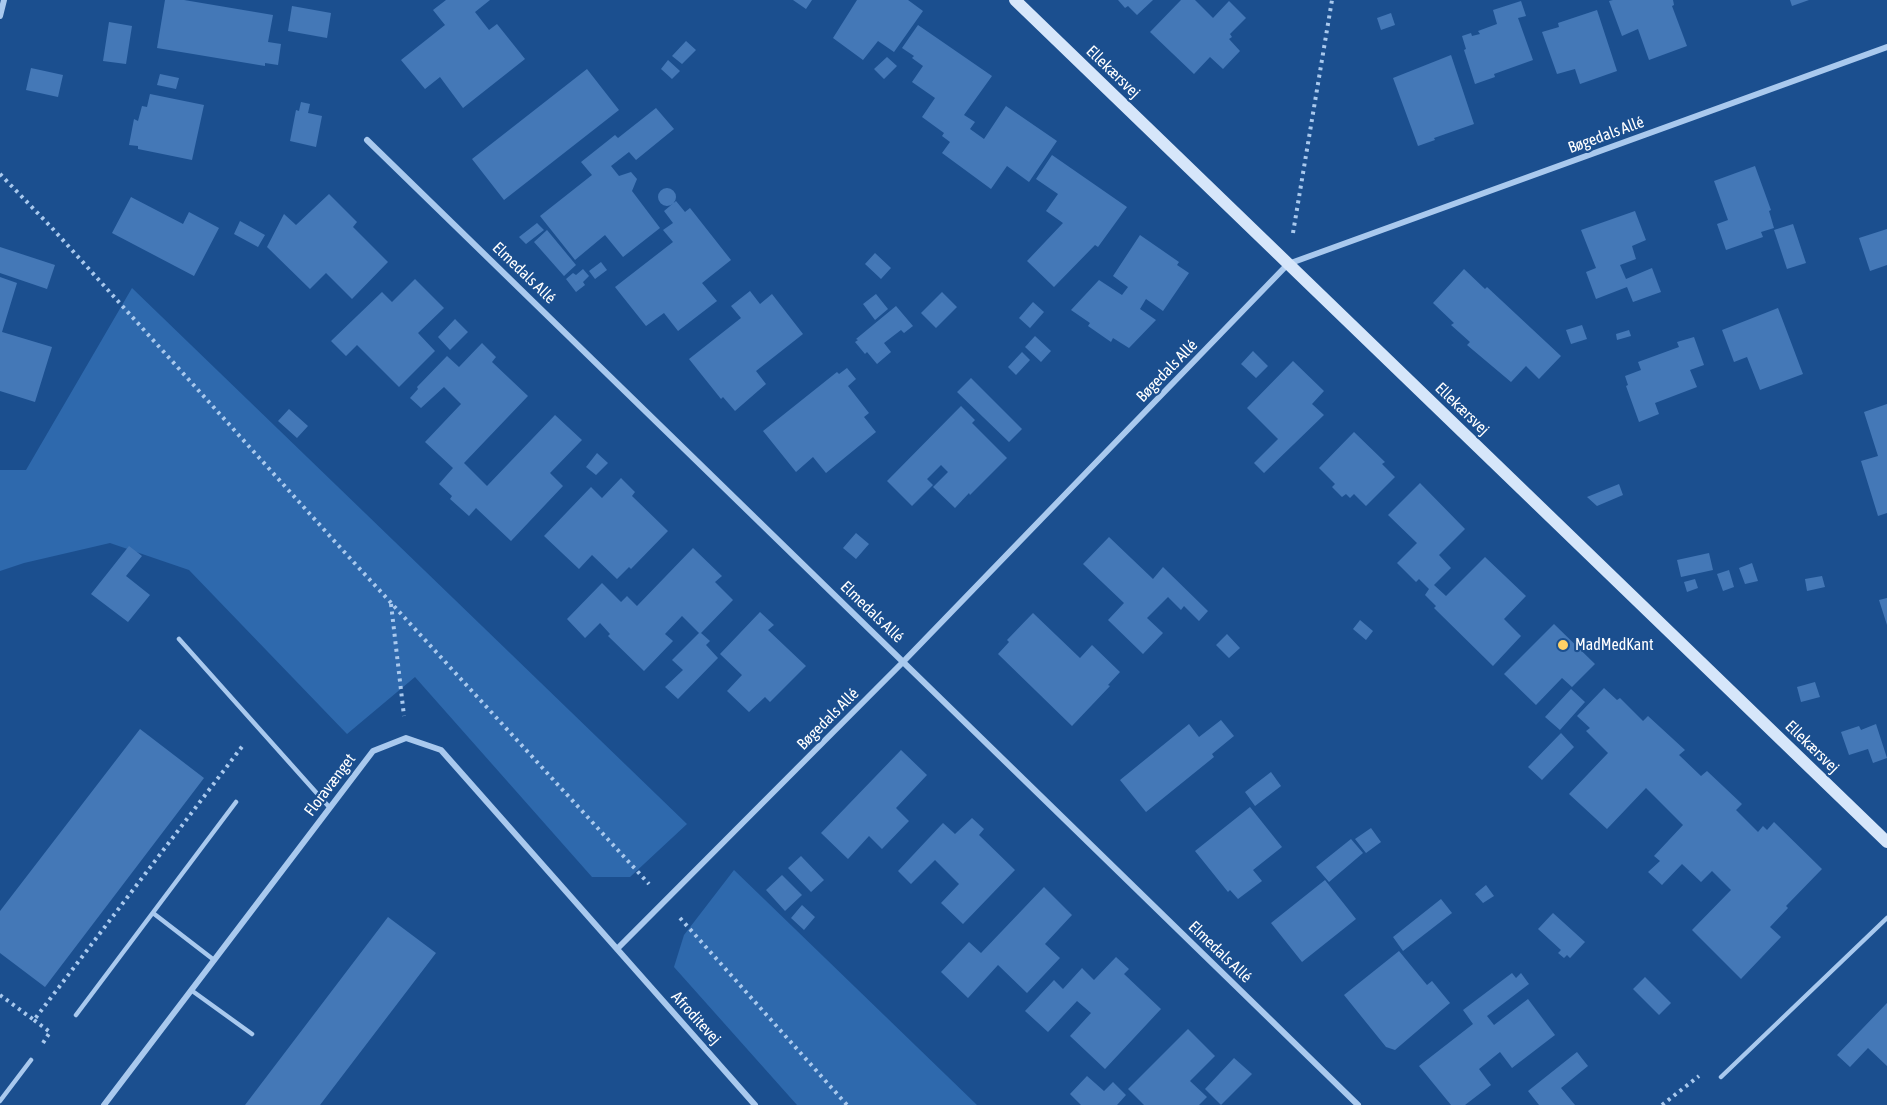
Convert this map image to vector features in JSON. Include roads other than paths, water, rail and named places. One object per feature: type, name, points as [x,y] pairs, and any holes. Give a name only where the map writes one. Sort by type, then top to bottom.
[{"type":"street","points":[[0,16],[4,0]]},
{"type":"street","name":"Ellekærsvej","points":[[1015,0],[1887,842]]},
{"type":"street","name":"Bøgedals Allé","points":[[617,949],[903,662],[1288,264],[1887,47]]},
{"type":"street","name":"Elmedals Allé","points":[[367,140],[1358,1105]]},
{"type":"street","name":"Floravænget","points":[[104,1105],[373,751],[406,738],[441,750],[617,949]]},
{"type":"street","name":"Afroditevej","points":[[617,949],[755,1105]]},
{"type":"lane","points":[[179,639],[330,808]]},
{"type":"lane","points":[[76,1015],[236,802]]},
{"type":"lane","points":[[153,913],[214,960]]},
{"type":"lane","points":[[1721,1077],[1887,918]]},
{"type":"lane","points":[[191,990],[252,1034]]},
{"type":"lane","points":[[0,1101],[31,1060]]},
{"type":"place","name":"MadMedKant","points":[[1563,645]]}]
